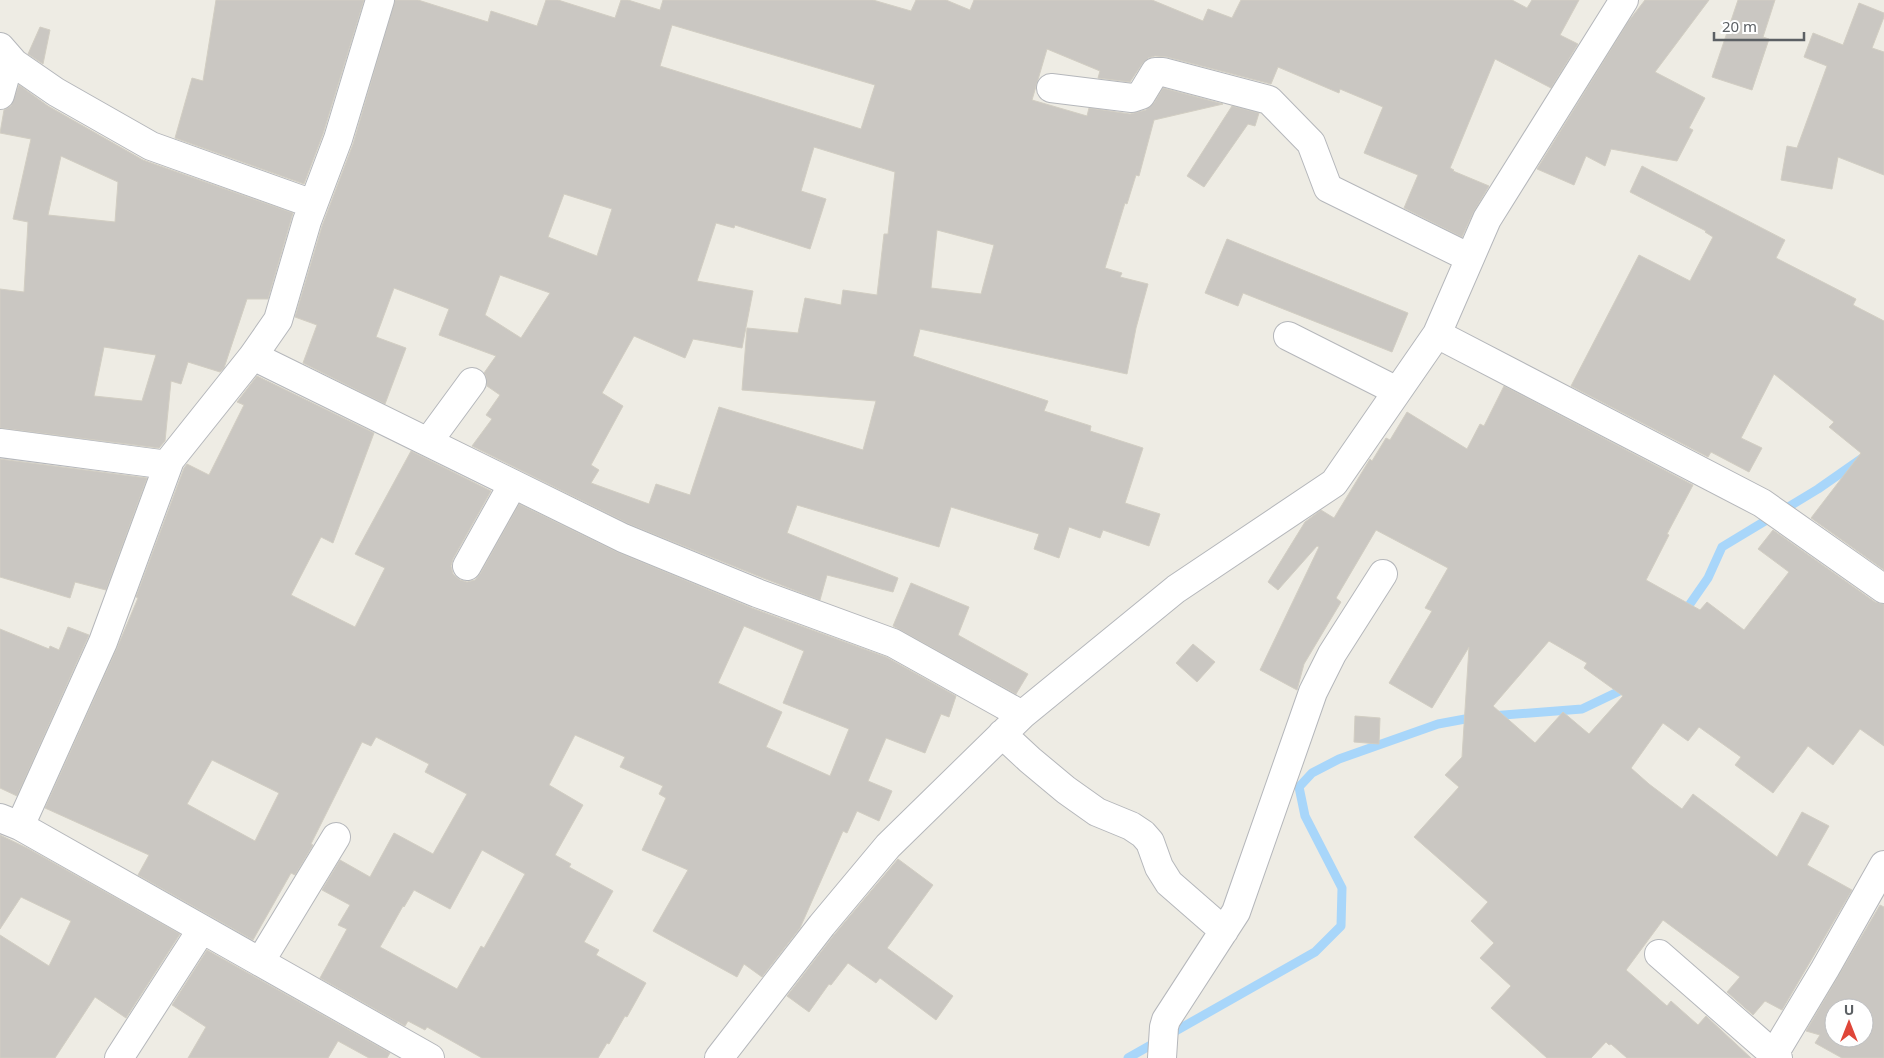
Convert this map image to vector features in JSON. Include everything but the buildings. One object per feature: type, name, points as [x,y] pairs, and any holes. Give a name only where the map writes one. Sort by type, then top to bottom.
[{"type":"street","points":[[380,0],[338,139],[313,204],[278,320],[253,356],[170,460],[104,642],[10,822],[430,1058]]},
{"type":"street","points":[[719,1058],[822,925],[888,846],[1012,725],[1176,589],[1334,483],[1437,334],[1487,219],[1624,0]]},
{"type":"street","points":[[5,53],[56,92],[151,146],[313,204]]},
{"type":"street","points":[[0,95],[5,53]]},
{"type":"street","points":[[1050,88],[1132,98],[1141,95],[1155,72],[1163,72],[1269,100],[1311,143],[1328,188],[1470,258]]},
{"type":"street","points":[[1437,334],[1762,503],[1884,589]]},
{"type":"street","points":[[1288,336],[1397,391]]},
{"type":"street","points":[[253,356],[623,538],[757,593],[893,643],[1012,725],[1030,760],[1066,790],[1097,812],[1131,826],[1143,834],[1150,842],[1159,867],[1169,883],[1224,931]]},
{"type":"street","points":[[428,442],[472,382]]},
{"type":"street","points":[[0,444],[168,465]]},
{"type":"street","points":[[467,566],[513,484]]},
{"type":"street","points":[[1162,1058],[1166,1020],[1236,912],[1314,692],[1332,654],[1383,574]]},
{"type":"street","points":[[260,962],[336,837]]},
{"type":"street","points":[[1659,954],[1776,1056],[1884,865]]},
{"type":"street","points":[[119,1058],[202,929]]},
{"type":"waterway","points":[[1683,614],[1708,578],[1722,547],[1818,489],[1861,459]]},
{"type":"waterway","points":[[1491,716],[1582,709],[1628,687]]},
{"type":"waterway","points":[[1128,1058],[1315,952],[1341,926],[1342,888],[1305,816],[1299,787],[1312,773],[1339,759],[1438,724],[1476,717]]}]
